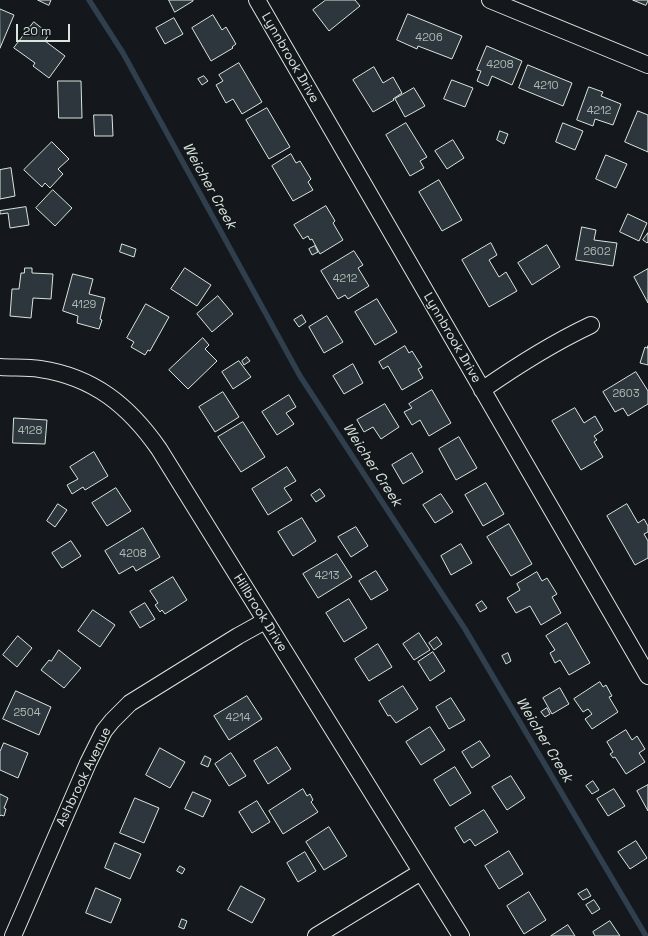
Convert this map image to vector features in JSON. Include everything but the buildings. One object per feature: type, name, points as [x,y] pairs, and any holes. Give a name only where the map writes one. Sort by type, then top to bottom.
[{"type":"street","name":"Lynnbrook Drive","points":[[257,0],[648,676]]},
{"type":"street","points":[[490,0],[648,65]]},
{"type":"street","points":[[482,390],[544,351],[591,325]]},
{"type":"street","name":"Hillbrook Drive","points":[[0,367],[40,369],[72,377],[111,397],[134,417],[147,432],[461,936]]},
{"type":"street","name":"Ashbrook Avenue","points":[[13,936],[88,763],[104,731],[112,721],[130,703],[265,621]]},
{"type":"street","points":[[316,936],[421,872]]},
{"type":"waterway","name":"Weicher Creek","points":[[89,0],[123,53],[300,376],[465,629],[646,936]]}]
